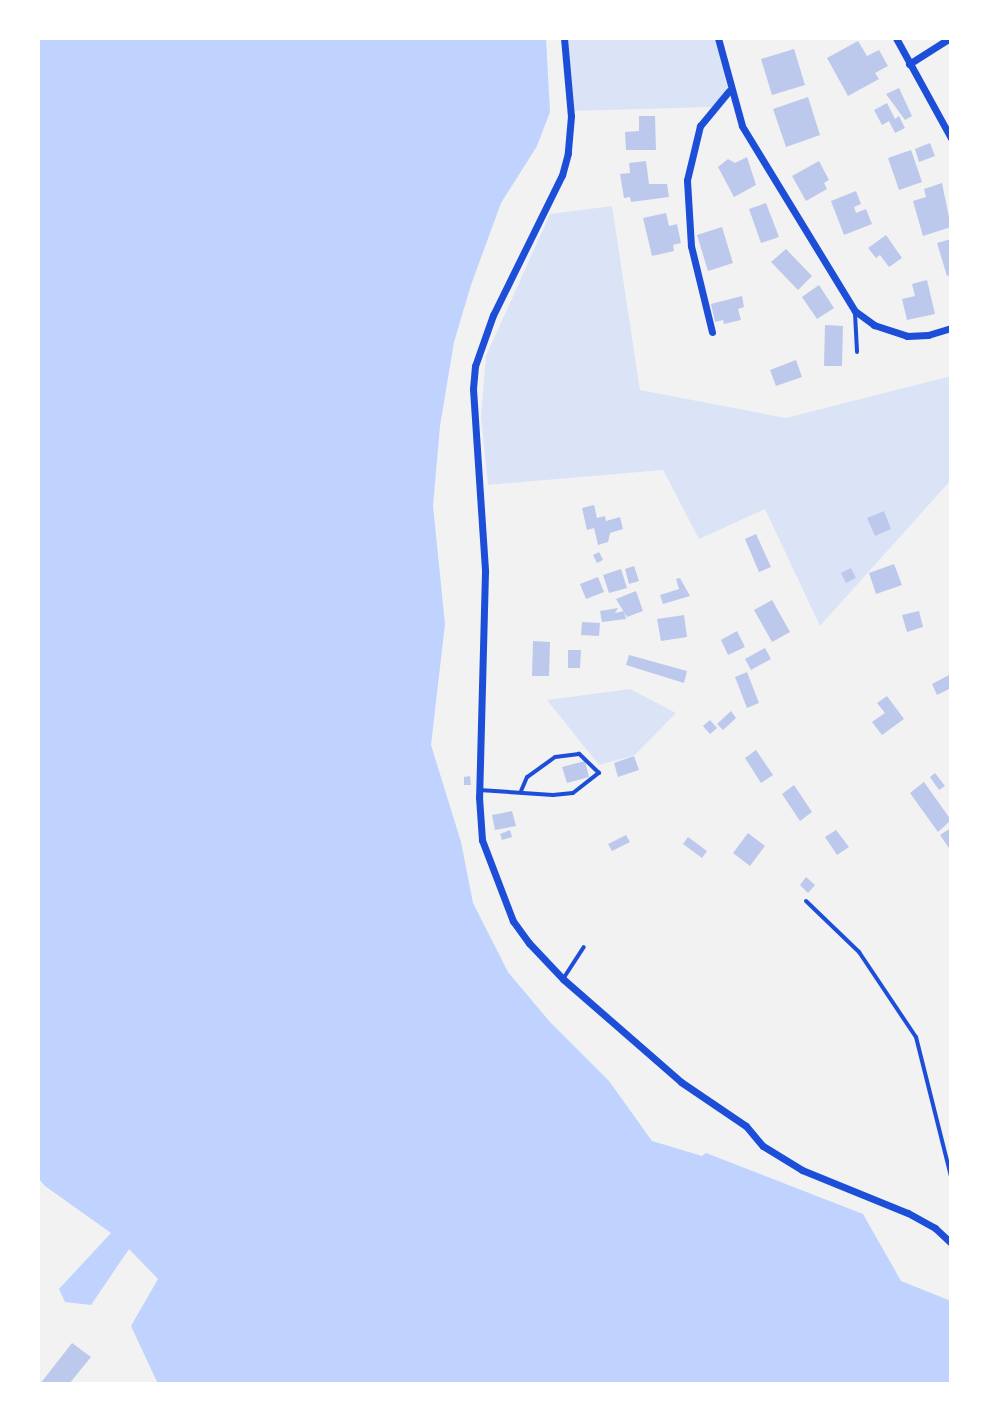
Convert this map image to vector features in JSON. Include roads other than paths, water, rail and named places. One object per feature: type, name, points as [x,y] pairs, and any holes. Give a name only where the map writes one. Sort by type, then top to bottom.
[{"type":"street","points":[[564,38],[571,116],[568,153],[562,175],[493,315],[475,366],[473,421],[485,572],[479,790],[482,840],[513,921],[563,979],[681,1082],[746,1126],[763,1146],[802,1170],[908,1213],[935,1228],[951,1243]]},
{"type":"street","points":[[718,38],[729,91],[757,156],[855,311],[874,325],[907,336],[928,335],[951,328]]},
{"type":"street","points":[[896,38],[951,138]]},
{"type":"street","points":[[909,64],[950,38]]},
{"type":"street","points":[[712,332],[691,246],[687,180],[700,126],[729,91]]},
{"type":"lane","points":[[855,311],[857,352]]},
{"type":"lane","points":[[479,790],[553,795],[573,793],[599,773],[579,754],[555,757],[527,777],[521,791]]},
{"type":"lane","points":[[806,901],[859,952],[916,1037],[951,1176]]},
{"type":"lane","points":[[563,979],[584,947]]},
{"type":"water","points":[[38,38],[546,38],[550,112],[537,146],[501,203],[454,342],[440,426],[433,506],[445,624],[431,745],[461,842],[473,903],[508,972],[550,1022],[609,1081],[652,1141],[702,1156],[706,1153],[863,1214],[901,1281],[951,1301],[951,1384],[158,1384],[131,1326],[158,1279],[129,1249],[91,1305],[65,1302],[59,1289],[111,1233],[38,1178]]}]
